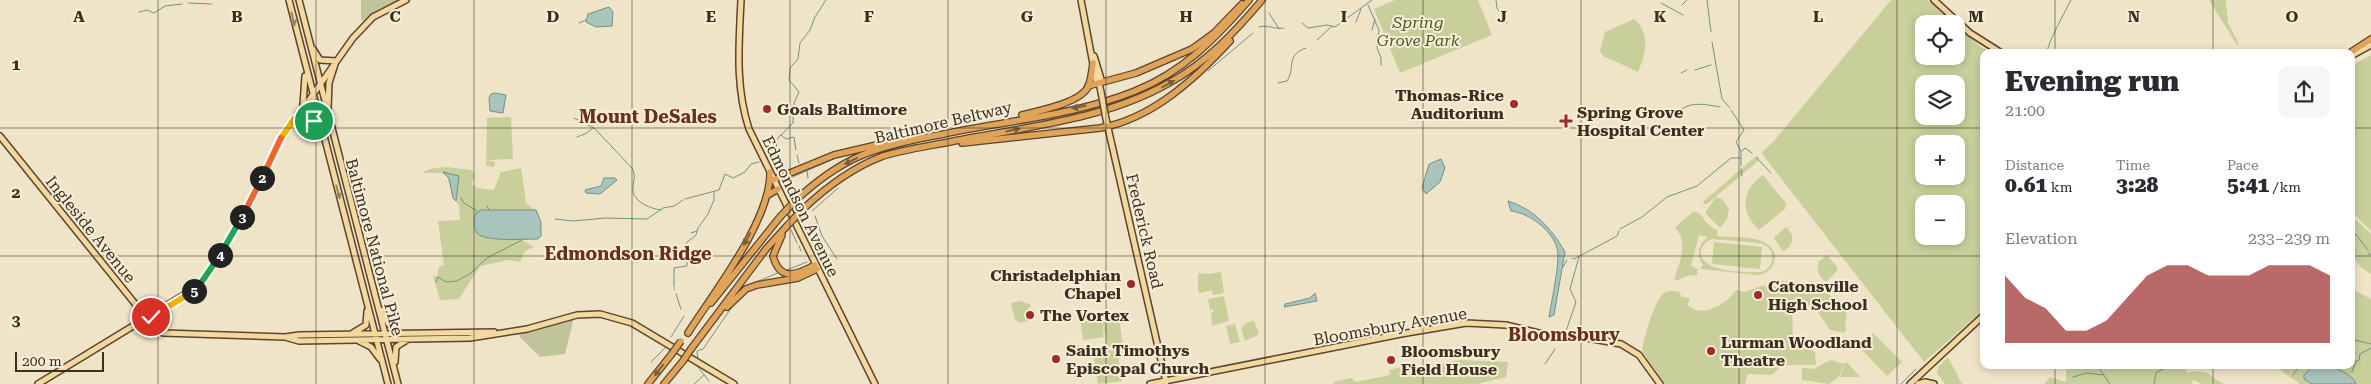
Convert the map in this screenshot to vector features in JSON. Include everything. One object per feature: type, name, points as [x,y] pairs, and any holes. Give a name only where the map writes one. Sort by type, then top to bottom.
[{"type":"highway","points":[[1088,86],[1136,73],[1192,49],[1214,33],[1248,0]]},
{"type":"highway","name":"Baltimore Beltway","points":[[648,384],[780,217],[819,180],[860,156],[895,144],[1095,104],[1136,91],[1165,76],[1192,58],[1216,37],[1248,0]]},
{"type":"highway","name":"Baltimore Beltway","points":[[664,384],[766,249],[801,211],[825,189],[864,164],[898,152],[1079,116],[1139,98],[1169,83],[1198,64],[1223,43],[1262,0]]},
{"type":"highway","points":[[930,146],[1108,127],[1142,113],[1189,81],[1232,39],[1251,13]]},
{"type":"highway","points":[[2355,51],[2371,39]]},
{"type":"highway","points":[[974,128],[1057,106],[1082,94],[1088,86],[1093,63]]},
{"type":"highway","points":[[773,180],[819,160],[864,146],[948,133]]},
{"type":"highway","points":[[688,333],[735,260],[768,195],[770,172]]},
{"type":"highway","points":[[768,195],[778,189]]},
{"type":"highway","points":[[786,227],[774,252],[776,266],[781,272],[789,274],[800,273],[816,267]]},
{"type":"highway","points":[[699,338],[741,293],[757,285],[798,278],[816,267]]},
{"type":"main road","name":"Baltimore National Pike","points":[[289,0],[388,384]]},
{"type":"main road","name":"Baltimore National Pike","points":[[299,0],[319,85],[398,384]]},
{"type":"main road","points":[[38,384],[193,291],[208,274],[239,223],[280,141],[336,61],[359,30],[378,14],[406,0]]},
{"type":"main road","name":"Edmondson Avenue","points":[[742,0],[738,57],[740,92],[750,132],[876,384]]},
{"type":"main road","name":"Frederick Road","points":[[1081,0],[1092,51],[1100,74],[1101,79],[1099,83]]},
{"type":"main road","points":[[1934,0],[1970,33],[1995,49]]},
{"type":"main road","points":[[307,34],[318,58],[326,62],[336,61]]},
{"type":"main road","points":[[298,39],[306,82],[303,107]]},
{"type":"main road","points":[[2355,52],[2371,45]]},
{"type":"main road","name":"Frederick Road","points":[[1092,51],[1096,80],[1099,83],[1167,382]]},
{"type":"main road","points":[[329,119],[328,88],[336,61]]},
{"type":"main road","points":[[1093,63],[1100,74]]},
{"type":"main road","points":[[295,118],[305,117],[312,119],[336,167],[342,168]]},
{"type":"main road","name":"Ingleside Avenue","points":[[0,136],[157,330],[169,334],[299,340],[354,339],[376,336]]},
{"type":"main road","points":[[333,174],[340,176],[349,196]]},
{"type":"main road","points":[[373,288],[388,323],[393,329],[404,333]]},
{"type":"main road","points":[[348,334],[356,332],[366,325],[367,300]]},
{"type":"main road","name":"Ingleside Avenue","points":[[285,338],[299,335],[348,334],[412,338],[470,338],[509,332],[577,314],[600,314],[632,323],[734,384]]},
{"type":"main road","points":[[1910,384],[1980,319]]},
{"type":"main road","name":"Bloomsbury Avenue","points":[[1167,382],[1390,336],[1466,323],[1506,325],[1550,336],[1587,338],[1621,344],[1639,355],[1660,384]]},
{"type":"main road","name":"Ingleside Avenue","points":[[386,336],[404,333],[509,332]]},
{"type":"main road","points":[[397,378],[395,350],[401,343],[412,338]]},
{"type":"main road","points":[[354,339],[371,347],[385,371]]},
{"type":"main road","points":[[1150,384],[1167,382]]},
{"type":"main road","points":[[1918,384],[1925,382],[1934,384]]},
{"type":"green space","points":[[361,0],[401,0],[362,21]]},
{"type":"green space","name":"Spring Grove Park","points":[[1395,0],[1478,0],[1492,35],[1400,73],[1374,9]]},
{"type":"green space","points":[[1891,0],[1928,0],[1944,15],[1915,15],[1915,65],[1965,65],[1965,33],[1985,49],[1980,49],[1980,313],[1924,362],[1762,154]]},
{"type":"green space","points":[[2209,0],[2226,0],[2228,23],[2239,44],[2237,45]]},
{"type":"green space","points":[[1634,19],[1645,37],[1645,51],[1638,72],[1603,56],[1600,51],[1605,32]]},
{"type":"green space","points":[[2371,55],[2371,231],[2355,215],[2355,64]]},
{"type":"green space","points":[[511,117],[513,159],[488,160],[495,162],[494,167],[486,166],[487,118]]},
{"type":"green space","points":[[1755,157],[1759,157],[1758,161],[1707,204],[1703,204],[1704,201]]},
{"type":"green space","points":[[446,167],[472,170],[475,176],[471,184],[478,188],[494,190],[501,172],[521,168],[526,203],[538,212],[542,234],[540,238],[520,239],[534,247],[525,251],[520,262],[509,260],[480,266],[459,299],[440,300],[433,276],[437,276],[439,267],[444,265],[438,221],[460,220],[459,205],[453,198],[447,176],[441,173],[422,173],[429,169]]},
{"type":"green space","points":[[1763,175],[1786,203],[1785,209],[1759,230],[1749,216],[1746,209],[1746,201],[1750,187]]},
{"type":"green space","points":[[1716,197],[1722,199],[1729,209],[1727,219],[1720,228],[1705,213]]},
{"type":"green space","points":[[1694,211],[1717,230],[1717,236],[1750,238],[1766,243],[1775,254],[1773,266],[1765,273],[1757,275],[1701,269],[1701,266],[1704,266],[1699,258],[1699,251],[1708,237],[1699,235],[1691,266],[1698,269],[1697,275],[1686,276],[1677,281],[1674,279],[1681,259],[1682,240],[1675,227]],"holes":[[[1712,239],[1759,243],[1767,246],[1771,251],[1772,258],[1769,267],[1761,272],[1724,270],[1707,263],[1702,257],[1701,250],[1703,246]]]},
{"type":"green space","points":[[2355,219],[2371,234],[2371,274],[2356,261]]},
{"type":"green space","points":[[1786,227],[1791,234],[1792,240],[1790,246],[1783,251],[1774,238]]},
{"type":"green space","points":[[1714,242],[1762,247],[1760,269],[1712,264]]},
{"type":"green space","points":[[1827,255],[1837,267],[1837,271],[1826,282],[1819,275],[1818,267],[1819,261]]},
{"type":"green space","points":[[1221,272],[1224,293],[1213,295],[1212,290],[1200,293],[1198,291],[1198,273]]},
{"type":"green space","points":[[1782,281],[1811,285],[1827,293],[1847,314],[1844,333],[1830,330],[1813,305],[1792,310],[1793,338],[1815,352],[1816,365],[1782,365],[1772,375],[1748,374],[1745,384],[1665,384],[1642,351],[1653,311],[1664,293],[1670,291],[1679,292],[1682,297],[1690,298],[1687,305],[1700,311],[1720,305],[1736,290],[1745,292],[1761,286],[1776,286]]},
{"type":"green space","points":[[2355,290],[2371,299],[2371,384],[2300,384],[2279,369],[2355,369]]},
{"type":"green space","points":[[1224,296],[1229,321],[1212,326],[1211,315],[1214,309],[1210,310],[1208,299]]},
{"type":"green space","points":[[1021,301],[1031,305],[1027,311],[1028,321],[1020,323],[1015,320],[1011,303]]},
{"type":"green space","points":[[1118,312],[1123,344],[1107,347],[1102,317],[1104,337],[1083,340],[1080,318]]},
{"type":"green space","points":[[574,318],[565,354],[540,357],[519,336],[523,332]]},
{"type":"green space","points":[[1254,321],[1259,333],[1245,341],[1241,328],[1248,322]]},
{"type":"green space","points":[[1235,324],[1240,342],[1230,344],[1226,326]]},
{"type":"green space","points":[[1873,333],[1902,362],[1887,376],[1859,347]]},
{"type":"green space","points":[[1117,349],[1122,381],[1098,384],[1093,353]]},
{"type":"green space","points":[[1948,357],[1962,384],[1945,384],[1937,373],[1938,367]]},
{"type":"green space","points":[[1461,360],[1508,362],[1506,377],[1477,384],[1334,384],[1334,382],[1351,378],[1356,382],[1390,375],[1389,370],[1403,367],[1404,370]]},
{"type":"green space","points":[[1831,360],[1844,364],[1847,362],[1860,377],[1840,377],[1844,365],[1839,377],[1829,384],[1802,380],[1802,368],[1813,369]]},
{"type":"green space","points":[[2066,369],[2186,369],[2187,373],[2194,371],[2207,373],[2223,384],[2202,384],[2193,380],[2192,384],[2044,384],[2050,377],[2066,382]]},
{"type":"water","points":[[609,7],[613,12],[612,26],[596,27],[586,22],[588,14]]},
{"type":"water","points":[[491,94],[506,95],[503,113],[490,111],[489,98]]},
{"type":"water","points":[[1441,159],[1445,168],[1440,182],[1426,194],[1422,188],[1429,164]]},
{"type":"water","points":[[443,172],[459,176],[456,201],[453,198],[449,178]]},
{"type":"water","points":[[604,178],[615,178],[617,180],[600,194],[586,193],[585,190],[601,186]]},
{"type":"water","points":[[1508,201],[1526,209],[1541,221],[1554,235],[1565,252],[1554,315],[1549,317],[1557,271],[1557,248],[1550,235],[1539,223],[1518,212],[1511,211]]},
{"type":"water","points":[[481,210],[536,210],[541,222],[541,236],[538,239],[496,239],[481,236],[477,233],[474,223],[475,214]]},
{"type":"water","points":[[1315,293],[1317,301],[1284,307],[1285,304],[1310,298]]},
{"type":"water","points":[[2310,369],[2336,369],[2349,375],[2356,384],[2312,384],[2304,379],[2304,375]]},
{"type":"waterway","points":[[767,158],[776,152],[777,139],[793,123],[794,103],[799,92],[789,80],[790,68],[798,59],[800,43],[810,30],[815,17],[826,0]]},
{"type":"waterway","points":[[1302,23],[1308,28],[1327,25],[1335,27],[1372,0]]},
{"type":"waterway","points":[[1496,0],[1497,8],[1507,23]]},
{"type":"waterway","points":[[1682,5],[1687,0]]},
{"type":"waterway","points":[[1707,0],[1711,32]]},
{"type":"waterway","points":[[2048,49],[2053,34],[2071,0]]},
{"type":"waterway","points":[[188,3],[212,4]]},
{"type":"waterway","points":[[1661,3],[1683,15]]},
{"type":"waterway","points":[[139,12],[147,10],[154,13],[165,6],[182,4]]},
{"type":"waterway","points":[[1368,5],[1379,30],[1377,48],[1381,58],[1381,65]]},
{"type":"waterway","points":[[1356,22],[1361,9]]},
{"type":"waterway","points":[[1269,13],[1279,29]]},
{"type":"waterway","points":[[1372,30],[1375,19]]},
{"type":"waterway","points":[[579,23],[586,20]]},
{"type":"waterway","points":[[1317,40],[1332,26]]},
{"type":"waterway","points":[[1259,27],[1284,28]]},
{"type":"waterway","points":[[1208,71],[1253,33]]},
{"type":"waterway","points":[[1712,42],[1722,99],[1730,108]]},
{"type":"waterway","points":[[1278,83],[1287,81],[1295,54],[1306,48]]},
{"type":"waterway","points":[[1695,70],[1711,65]]},
{"type":"waterway","points":[[1681,73],[1687,70]]},
{"type":"waterway","points":[[1682,109],[1696,104],[1720,107]]},
{"type":"waterway","points":[[1731,110],[1744,130],[1736,142],[1741,151],[1741,166]]},
{"type":"waterway","points":[[574,118],[594,128],[632,168],[634,174],[634,196],[648,207],[661,210]]},
{"type":"waterway","points":[[577,137],[593,128]]},
{"type":"waterway","points":[[781,135],[786,139],[794,137],[796,150]]},
{"type":"waterway","points":[[1742,151],[1745,148],[1752,153]]},
{"type":"waterway","points":[[797,155],[799,163]]},
{"type":"waterway","points":[[781,182],[838,157]]},
{"type":"waterway","points":[[1756,157],[1771,173]]},
{"type":"waterway","points":[[1620,229],[1642,217],[1667,197],[1697,186],[1731,158],[1740,158]]},
{"type":"waterway","points":[[685,199],[719,190],[725,174],[733,178],[745,172],[751,164],[759,162]]},
{"type":"waterway","points":[[1741,169],[1742,176]]},
{"type":"waterway","points":[[807,171],[808,178]]},
{"type":"waterway","points":[[812,211],[838,188]]},
{"type":"waterway","points":[[686,243],[696,235],[698,228],[708,214],[714,200],[714,192]]},
{"type":"waterway","points":[[765,210],[770,197]]},
{"type":"waterway","points":[[461,198],[464,203],[477,211]]},
{"type":"waterway","points":[[555,219],[573,221],[605,218],[647,219],[663,208],[674,206],[683,200]]},
{"type":"waterway","points":[[487,206],[489,210]]},
{"type":"waterway","points":[[815,216],[822,236],[837,259]]},
{"type":"waterway","points":[[791,230],[797,243]]},
{"type":"waterway","points":[[691,233],[697,231]]},
{"type":"waterway","points":[[1572,258],[1574,259],[1617,236],[1619,231]]},
{"type":"waterway","points":[[2355,233],[2368,250]]},
{"type":"waterway","points":[[436,282],[438,277],[446,282],[457,281],[471,273],[487,258],[524,239]]},
{"type":"waterway","points":[[799,246],[801,251]]},
{"type":"waterway","points":[[674,287],[674,268],[687,266],[687,248]]},
{"type":"waterway","points":[[1566,331],[1576,302],[1570,289],[1579,257]]},
{"type":"waterway","points":[[1563,267],[1567,260]]},
{"type":"waterway","points":[[784,271],[807,262]]},
{"type":"waterway","points":[[754,283],[780,272]]},
{"type":"waterway","points":[[676,294],[681,309]]},
{"type":"waterway","points":[[698,360],[697,351],[703,349],[734,304],[745,294]]},
{"type":"waterway","points":[[671,337],[684,316]]},
{"type":"waterway","points":[[2355,340],[2371,344]]},
{"type":"waterway","points":[[651,362],[665,348]]},
{"type":"waterway","points":[[2355,364],[2359,360],[2360,354],[2371,348]]},
{"type":"waterway","points":[[1545,364],[1555,349]]},
{"type":"waterway","points":[[698,367],[709,381]]},
{"type":"waterway","points":[[1901,384],[1916,369]]},
{"type":"waterway","points":[[2100,369],[2110,384]]},
{"type":"waterway","points":[[2154,384],[2156,373],[2163,369]]},
{"type":"waterway","points":[[2293,375],[2297,369]]},
{"type":"waterway","points":[[2073,377],[2087,373],[2103,375]]},
{"type":"waterway","points":[[694,384],[704,375]]},
{"type":"place","name":"Thomas-Rice Auditorium","points":[[1514,104]]},
{"type":"place","name":"Goals Baltimore","points":[[767,109]]},
{"type":"place","name":"Spring Grove Hospital Center","points":[[1566,121]]},
{"type":"place","name":"Christadelphian Chapel","points":[[1131,284]]},
{"type":"place","name":"Catonsville High School","points":[[1758,295]]},
{"type":"place","name":"The Vortex","points":[[1030,315]]},
{"type":"place","name":"Lurman Woodland Theatre","points":[[1711,351]]},
{"type":"place","name":"Saint Timothys Episcopal Church","points":[[1056,359]]},
{"type":"place","name":"Bloomsbury Field House","points":[[1391,360]]},
{"type":"district","name":"Mount DeSales","points":[[648,117]]},
{"type":"district","name":"Edmondson Ridge","points":[[628,254]]},
{"type":"district","name":"Bloomsbury","points":[[1564,335]]},
{"type":"route","points":[[151,317],[191,292],[208,274],[239,223],[280,141],[295,118],[305,117],[314,121]]}]
